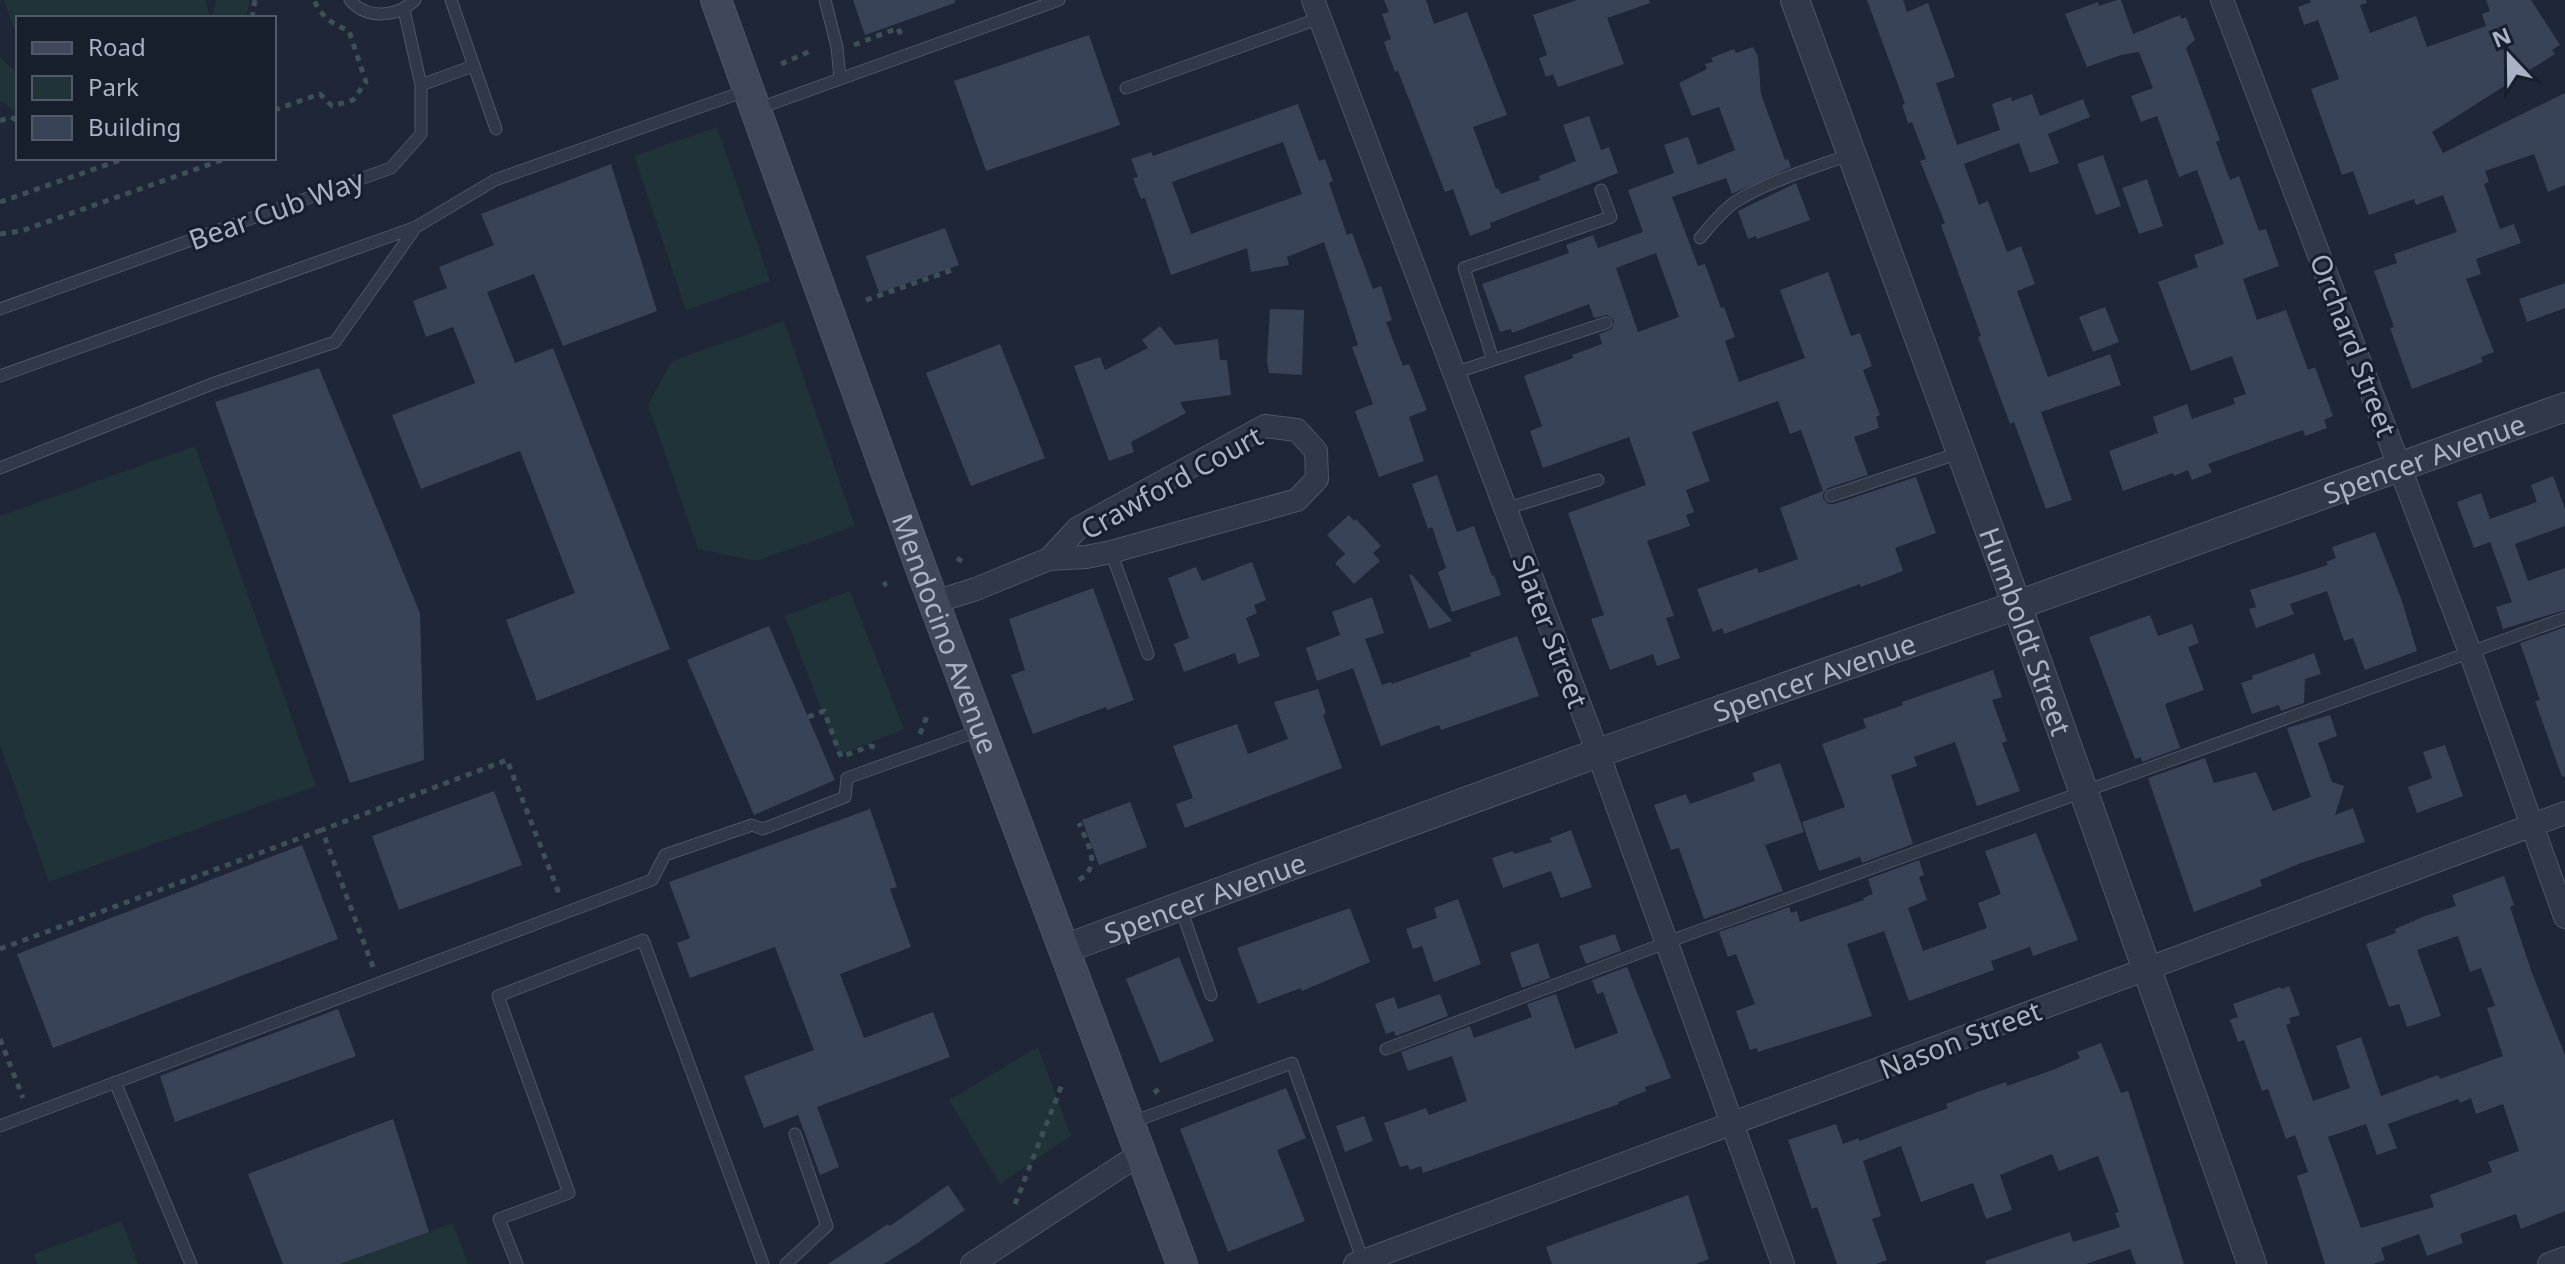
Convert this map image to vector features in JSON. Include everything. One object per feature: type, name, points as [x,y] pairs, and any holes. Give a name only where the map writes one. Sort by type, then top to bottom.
[{"type":"main road","name":"Mendocino Avenue","points":[[716,0],[935,602],[1182,1264]]},
{"type":"street","name":"Humboldt Street","points":[[1795,0],[2017,605],[2252,1264]]},
{"type":"street","name":"Orchard Street","points":[[2222,0],[2470,652],[2565,917]]},
{"type":"street","name":"Slater Street","points":[[1317,9],[1598,753],[1783,1264]]},
{"type":"street","name":"Spencer Avenue","points":[[1064,949],[1598,753],[2565,407]]},
{"type":"street","name":"Crawford Court","points":[[935,602],[1049,559],[1111,552],[1297,500],[1317,479],[1316,451],[1297,430],[1265,426],[1078,528],[1049,559]]},
{"type":"street","name":"Nason Street","points":[[1359,1262],[2565,813]]},
{"type":"street","points":[[972,1264],[1140,1154]]},
{"type":"street","points":[[2549,1264],[2565,1258]]},
{"type":"lane","points":[[350,0],[364,12],[374,15],[404,10],[415,0]]},
{"type":"lane","points":[[451,0],[496,129]]},
{"type":"lane","points":[[825,0],[837,47],[840,79]]},
{"type":"lane","points":[[0,376],[416,227],[495,180],[752,100],[840,79],[1059,0]]},
{"type":"lane","points":[[1126,88],[1317,9]]},
{"type":"lane","name":"Bear Cub Way","points":[[0,309],[391,168],[421,134],[421,85],[404,10]]},
{"type":"lane","points":[[421,85],[473,66]]},
{"type":"lane","points":[[1700,238],[1736,202],[1790,177],[1852,154]]},
{"type":"lane","points":[[1493,360],[1464,268],[1611,217],[1601,190]]},
{"type":"lane","points":[[0,468],[212,384],[335,342],[416,227]]},
{"type":"lane","points":[[1454,373],[1606,323]]},
{"type":"lane","points":[[1831,496],[1960,452]]},
{"type":"lane","points":[[1505,509],[1598,480]]},
{"type":"lane","points":[[1111,552],[1148,654]]},
{"type":"lane","points":[[1386,1049],[1666,943],[2565,618]]},
{"type":"lane","points":[[0,1126],[652,880],[665,855],[752,825],[763,829],[845,797],[847,778],[982,729]]},
{"type":"lane","points":[[1179,906],[1211,995]]},
{"type":"lane","points":[[517,1264],[499,1219],[569,1193],[498,996],[643,940],[763,1264]]},
{"type":"lane","points":[[1129,1123],[1292,1063],[1359,1262]]},
{"type":"lane","points":[[115,1082],[191,1264]]},
{"type":"lane","points":[[786,1264],[827,1226],[795,1134]]},
{"type":"path","points":[[276,109],[320,94],[332,106],[353,100],[369,82],[349,31],[332,24],[322,15],[314,0]]},
{"type":"path","points":[[853,46],[898,28],[901,35]]},
{"type":"path","points":[[781,64],[813,50]]},
{"type":"path","points":[[0,202],[120,160]]},
{"type":"path","points":[[0,234],[21,231],[222,160]]},
{"type":"path","points":[[866,300],[955,269]]},
{"type":"path","points":[[957,558],[966,564]]},
{"type":"path","points":[[808,717],[824,711],[841,757],[870,746],[884,749]]},
{"type":"path","points":[[908,740],[920,735],[927,716]]},
{"type":"path","points":[[0,949],[507,760],[566,912]]},
{"type":"path","points":[[1079,823],[1093,859],[1087,875],[1079,880]]},
{"type":"path","points":[[322,830],[379,983]]},
{"type":"path","points":[[0,1039],[30,1115]]},
{"type":"path","points":[[1015,1204],[1063,1082]]},
{"type":"path","points":[[1154,1093],[1161,1087]]},
{"type":"green space","points":[[4,0],[205,0],[210,16],[16,16],[16,34]]},
{"type":"green space","points":[[216,0],[250,0],[246,16],[212,16]]},
{"type":"green space","points":[[0,57],[16,72],[16,112],[0,101]]},
{"type":"green space","points":[[717,127],[770,281],[686,310],[634,156]]},
{"type":"green space","points":[[784,321],[855,526],[756,561],[698,549],[648,404],[672,361]]},
{"type":"green space","points":[[195,446],[316,786],[49,882],[0,745],[0,516]]},
{"type":"green space","points":[[850,591],[904,729],[839,755],[785,616]]},
{"type":"green space","points":[[1038,1047],[1071,1136],[1000,1184],[949,1100]]},
{"type":"green space","points":[[122,1221],[138,1264],[37,1264],[34,1254]]},
{"type":"green space","points":[[453,1223],[468,1264],[340,1264]]},
{"type":"building","points":[[853,0],[955,0],[955,3],[865,35]]},
{"type":"building","points":[[1384,0],[1426,0],[1434,24],[1467,12],[1507,115],[1473,127],[1496,189],[1501,194],[1540,180],[1539,176],[1576,161],[1563,125],[1589,116],[1601,150],[1609,147],[1618,173],[1490,223],[1491,228],[1470,236],[1453,189],[1445,192],[1384,42],[1391,39],[1382,14],[1389,12]]},
{"type":"building","points":[[1577,0],[1649,0],[1650,3],[1607,18],[1624,64],[1558,87],[1553,74],[1546,77],[1539,58],[1547,55],[1533,15]]},
{"type":"building","points":[[1867,0],[1903,0],[1907,12],[1928,3],[1955,77],[1936,83],[1957,145],[2000,130],[1992,104],[2011,97],[2012,101],[2032,94],[2040,116],[2083,99],[2090,117],[2048,134],[2059,163],[2030,173],[2019,143],[1964,164],[1979,205],[1988,201],[2007,252],[2021,246],[2035,284],[2017,291],[2048,377],[2110,354],[2121,385],[2041,412],[2072,500],[2046,509],[2014,422],[2010,424],[1941,225],[1945,223],[1920,161],[1926,159],[1912,122],[1908,123],[1902,105],[1905,104]]},
{"type":"building","points":[[2121,0],[2133,34],[2180,15],[2181,19],[2186,17],[2195,40],[2186,48],[2220,140],[2216,142],[2230,180],[2239,176],[2259,231],[2266,229],[2279,266],[2243,279],[2257,320],[2286,310],[2308,370],[2315,367],[2333,416],[2324,420],[2327,428],[2305,436],[2303,430],[2208,464],[2212,472],[2192,480],[2188,470],[2123,491],[2109,451],[2158,433],[2153,417],[2187,404],[2192,419],[2235,404],[2233,398],[2246,394],[2232,356],[2191,371],[2158,282],[2198,267],[2194,255],[2224,244],[2197,170],[2179,177],[2157,116],[2141,122],[2131,96],[2153,88],[2139,52],[2087,67],[2065,14],[2098,2],[2099,6]]},
{"type":"building","points":[[2310,0],[2366,0],[2367,3],[2360,5],[2370,33],[2416,16],[2427,47],[2486,26],[2482,14],[2490,11],[2486,0],[2531,0],[2560,45],[2552,50],[2555,54],[2432,132],[2443,153],[2565,93],[2565,185],[2548,192],[2534,154],[2485,171],[2489,182],[2484,184],[2500,229],[2514,224],[2521,243],[2476,259],[2481,274],[2466,279],[2494,352],[2481,357],[2483,362],[2412,389],[2374,271],[2397,263],[2394,254],[2457,232],[2443,195],[2416,205],[2414,199],[2369,215],[2353,171],[2342,175],[2311,89],[2339,79],[2318,20],[2304,25],[2298,7]]},
{"type":"building","points":[[1089,35],[1120,125],[986,171],[954,81]]},
{"type":"building","points":[[1753,47],[1758,56],[1761,94],[1785,160],[1788,159],[1791,167],[1732,194],[1726,178],[1672,197],[1698,266],[1705,264],[1735,337],[1725,341],[1739,382],[1805,358],[1780,290],[1828,272],[1851,336],[1860,333],[1872,366],[1863,370],[1880,415],[1876,417],[1879,428],[1854,437],[1868,475],[1828,488],[1823,499],[1834,504],[1916,477],[1936,533],[1895,548],[1903,571],[1724,634],[1722,628],[1713,632],[1697,589],[1757,568],[1759,573],[1798,559],[1780,508],[1823,491],[1801,430],[1790,434],[1778,401],[1692,432],[1710,481],[1686,490],[1694,512],[1686,515],[1690,526],[1647,541],[1674,616],[1666,618],[1680,658],[1657,666],[1653,654],[1610,670],[1591,619],[1604,615],[1568,513],[1646,485],[1629,437],[1543,468],[1530,431],[1542,426],[1524,376],[1602,344],[1599,334],[1612,329],[1614,320],[1607,315],[1594,318],[1589,304],[1512,333],[1511,329],[1500,332],[1482,284],[1569,253],[1566,245],[1593,235],[1598,248],[1643,232],[1628,190],[1674,173],[1664,145],[1688,137],[1698,165],[1735,150],[1719,107],[1692,116],[1679,83],[1707,69],[1705,64],[1713,62],[1711,58],[1734,49],[1736,53]],"holes":[[[1656,253],[1679,317],[1638,332],[1616,268]]]},
{"type":"building","points":[[1298,104],[1319,161],[1325,159],[1333,181],[1329,183],[1347,235],[1352,233],[1373,289],[1381,286],[1392,320],[1386,322],[1403,366],[1409,364],[1427,410],[1409,417],[1424,461],[1379,477],[1355,411],[1373,404],[1352,347],[1358,345],[1324,242],[1287,257],[1289,265],[1251,272],[1247,248],[1171,275],[1145,198],[1141,199],[1133,178],[1138,177],[1131,159],[1151,152],[1153,156]],"holes":[[[1283,142],[1302,194],[1191,234],[1172,182]]]},
{"type":"building","points":[[2103,155],[2121,206],[2096,215],[2077,164]]},
{"type":"building","points":[[611,164],[657,311],[563,346],[534,274],[487,292],[515,363],[553,348],[670,649],[537,701],[506,620],[575,593],[520,451],[421,489],[392,415],[475,383],[453,327],[426,337],[413,301],[447,288],[439,267],[494,245],[481,214]]},
{"type":"building","points":[[2147,179],[2163,226],[2139,234],[2122,188]]},
{"type":"building","points":[[1796,183],[1810,220],[1757,239],[1756,236],[1748,239],[1738,211]]},
{"type":"building","points":[[945,228],[959,265],[879,293],[866,256]]},
{"type":"building","points":[[2565,283],[2565,308],[2527,322],[2519,299]]},
{"type":"building","points":[[2105,307],[2119,342],[2093,352],[2079,317]]},
{"type":"building","points":[[1270,309],[1304,310],[1302,375],[1269,373]]},
{"type":"building","points":[[1160,326],[1175,345],[1218,339],[1220,360],[1227,360],[1231,395],[1180,402],[1186,413],[1131,442],[1134,452],[1109,461],[1074,366],[1100,357],[1105,370],[1148,348],[1142,340]]},
{"type":"building","points":[[1000,344],[1045,458],[971,486],[926,373]]},
{"type":"building","points":[[319,368],[420,613],[424,760],[350,783],[215,402]]},
{"type":"building","points":[[1437,475],[1457,532],[1474,526],[1501,595],[1452,612],[1438,572],[1446,568],[1432,527],[1428,529],[1412,484]]},
{"type":"building","points":[[2553,476],[2565,509],[2565,526],[2515,544],[2528,581],[2565,568],[2565,610],[2503,629],[2496,607],[2512,602],[2490,542],[2474,548],[2457,502],[2481,493],[2490,519],[2537,502],[2531,485]]},
{"type":"building","points":[[1349,515],[1381,546],[1373,553],[1380,561],[1354,584],[1335,563],[1345,554],[1327,535]]},
{"type":"building","points":[[2375,532],[2402,601],[2417,651],[2365,670],[2353,638],[2344,641],[2327,591],[2290,604],[2294,614],[2256,628],[2249,609],[2256,607],[2250,590],[2328,565],[2326,562],[2336,558],[2332,547]]},
{"type":"building","points":[[1252,562],[1266,600],[1254,605],[1257,613],[1246,618],[1260,656],[1238,664],[1235,653],[1184,672],[1174,644],[1189,638],[1168,578],[1196,567],[1202,581]]},
{"type":"building","points":[[1411,574],[1452,621],[1429,629]]},
{"type":"building","points":[[1093,588],[1134,700],[1033,734],[1011,675],[1025,670],[1009,619]]},
{"type":"building","points":[[1372,597],[1384,633],[1365,639],[1382,685],[1471,656],[1470,653],[1517,636],[1539,696],[1441,730],[1439,725],[1381,746],[1353,668],[1317,681],[1306,648],[1340,635],[1332,612]]},
{"type":"building","points":[[2150,615],[2158,636],[2192,624],[2199,643],[2188,647],[2204,690],[2165,704],[2180,748],[2142,762],[2141,757],[2135,759],[2089,637]]},
{"type":"building","points":[[769,626],[835,780],[754,815],[687,660]]},
{"type":"building","points":[[2565,627],[2565,776],[2562,777],[2535,701],[2540,700],[2520,643]]},
{"type":"building","points":[[2314,653],[2321,674],[2305,679],[2304,703],[2281,711],[2279,705],[2252,714],[2241,683]]},
{"type":"building","points":[[1993,670],[2002,697],[1992,700],[2007,741],[2002,743],[2020,791],[1977,806],[1955,742],[1914,757],[1917,766],[1891,775],[1913,844],[1862,863],[1860,857],[1819,871],[1802,822],[1845,807],[1822,744],[1866,728],[1863,719],[1903,705],[1902,702]]},
{"type":"building","points":[[1318,689],[1326,713],[1323,715],[1342,768],[1185,828],[1176,804],[1193,798],[1173,746],[1237,724],[1248,754],[1288,739],[1274,702]]},
{"type":"building","points":[[2330,715],[2337,736],[2318,743],[2332,782],[2344,786],[2335,815],[2353,808],[2365,842],[2301,863],[2260,880],[2262,886],[2194,912],[2148,778],[2205,758],[2214,783],[2256,772],[2273,811],[2311,797],[2287,728]]},
{"type":"building","points":[[2445,745],[2463,796],[2417,813],[2408,787],[2432,778],[2423,752]]},
{"type":"building","points":[[1780,763],[1804,832],[1765,845],[1783,891],[1704,919],[1679,848],[1671,850],[1654,805],[1686,794],[1690,804],[1755,781],[1752,773]]},
{"type":"building","points":[[494,791],[522,865],[399,910],[372,836]]},
{"type":"building","points":[[1130,802],[1147,847],[1099,865],[1082,820]]},
{"type":"building","points":[[870,809],[897,887],[890,889],[911,947],[840,974],[864,1038],[933,1012],[950,1057],[817,1107],[839,1167],[820,1175],[798,1115],[764,1128],[744,1076],[814,1050],[775,947],[690,978],[677,943],[690,938],[669,882]]},
{"type":"building","points":[[1571,830],[1592,887],[1561,898],[1551,871],[1503,888],[1492,858],[1552,842],[1550,838]]},
{"type":"building","points":[[2036,833],[2078,940],[2033,956],[2030,947],[1991,961],[1994,970],[1909,1001],[1884,931],[1847,944],[1872,1016],[1758,1052],[1757,1048],[1750,1050],[1736,1011],[1755,1004],[1736,954],[1728,957],[1719,932],[1789,907],[1791,913],[1797,911],[1800,922],[1864,900],[1873,894],[1868,879],[1919,860],[1924,875],[1919,877],[1927,900],[1908,908],[1923,951],[1987,928],[1978,903],[2001,894],[1985,851]]},
{"type":"building","points":[[302,845],[338,939],[53,1048],[17,954]]},
{"type":"building","points":[[2504,876],[2514,905],[2510,907],[2532,973],[2565,1055],[2565,1211],[2521,1229],[2516,1214],[2460,1234],[2463,1243],[2427,1256],[2419,1234],[2381,1248],[2385,1260],[2373,1264],[2325,1264],[2297,1176],[2308,1172],[2295,1135],[2286,1139],[2268,1089],[2262,1091],[2244,1040],[2238,1042],[2230,1020],[2238,1017],[2233,1004],[2289,986],[2300,1015],[2289,1018],[2291,1023],[2286,1025],[2313,1101],[2350,1088],[2336,1046],[2361,1037],[2381,1096],[2503,1056],[2487,1008],[2495,1006],[2481,968],[2470,972],[2458,936],[2417,950],[2441,1016],[2407,1027],[2399,1004],[2389,1007],[2366,944],[2396,933],[2395,929],[2425,916],[2456,906],[2452,895]],"holes":[[[2471,1098],[2476,1114],[2503,1104],[2519,1151],[2488,1162],[2492,1172],[2430,1195],[2434,1207],[2361,1228],[2328,1137],[2366,1124],[2377,1155],[2397,1148],[2388,1124],[2458,1099],[2460,1103]]]},
{"type":"building","points":[[1458,899],[1481,964],[1434,982],[1422,946],[1413,949],[1406,929],[1437,918],[1434,908]]},
{"type":"building","points":[[1350,908],[1370,962],[1302,991],[1301,988],[1258,1004],[1237,948]]},
{"type":"building","points":[[1615,934],[1621,951],[1586,964],[1579,946]]},
{"type":"building","points":[[1538,943],[1550,978],[1522,988],[1510,953]]},
{"type":"building","points":[[1179,957],[1214,1041],[1160,1063],[1126,979]]},
{"type":"building","points":[[1627,967],[1671,1078],[1645,1087],[1646,1091],[1619,1104],[1423,1173],[1421,1166],[1410,1170],[1408,1165],[1400,1167],[1384,1123],[1426,1108],[1429,1115],[1467,1101],[1452,1056],[1408,1071],[1401,1052],[1470,1026],[1474,1038],[1532,1017],[1527,1004],[1556,994],[1575,1049],[1618,1033],[1603,992],[1597,994],[1592,980]]},
{"type":"building","points":[[1440,994],[1448,1016],[1396,1036],[1394,1031],[1386,1034],[1375,1004],[1394,997],[1398,1009]]},
{"type":"building","points":[[338,1009],[356,1056],[175,1122],[160,1076]]},
{"type":"building","points":[[2101,1043],[2121,1093],[2128,1091],[2184,1264],[2136,1264],[2130,1249],[2086,1264],[1986,1264],[1985,1261],[2070,1232],[2073,1242],[2120,1227],[2115,1213],[2119,1212],[2098,1156],[2059,1171],[2052,1154],[2000,1175],[2012,1210],[1986,1219],[1973,1183],[1921,1202],[1901,1146],[1863,1161],[1881,1216],[1872,1219],[1887,1260],[1876,1264],[1837,1264],[1817,1207],[1812,1209],[1788,1140],[1836,1124],[1843,1144],[1859,1138],[1859,1141],[1948,1108],[1946,1104],[1980,1091],[2006,1082],[2007,1086],[2055,1069],[2080,1058],[2077,1052]]},
{"type":"building","points":[[1286,1088],[1306,1138],[1277,1150],[1305,1221],[1228,1252],[1180,1129]]},
{"type":"building","points":[[1364,1116],[1373,1141],[1345,1152],[1336,1126]]},
{"type":"building","points":[[393,1119],[429,1232],[340,1264],[283,1264],[248,1174]]},
{"type":"building","points":[[948,1185],[965,1210],[916,1244],[884,1264],[828,1264],[888,1224],[890,1226]]},
{"type":"building","points":[[1688,1195],[1709,1259],[1696,1264],[1552,1264],[1546,1247]]}]
